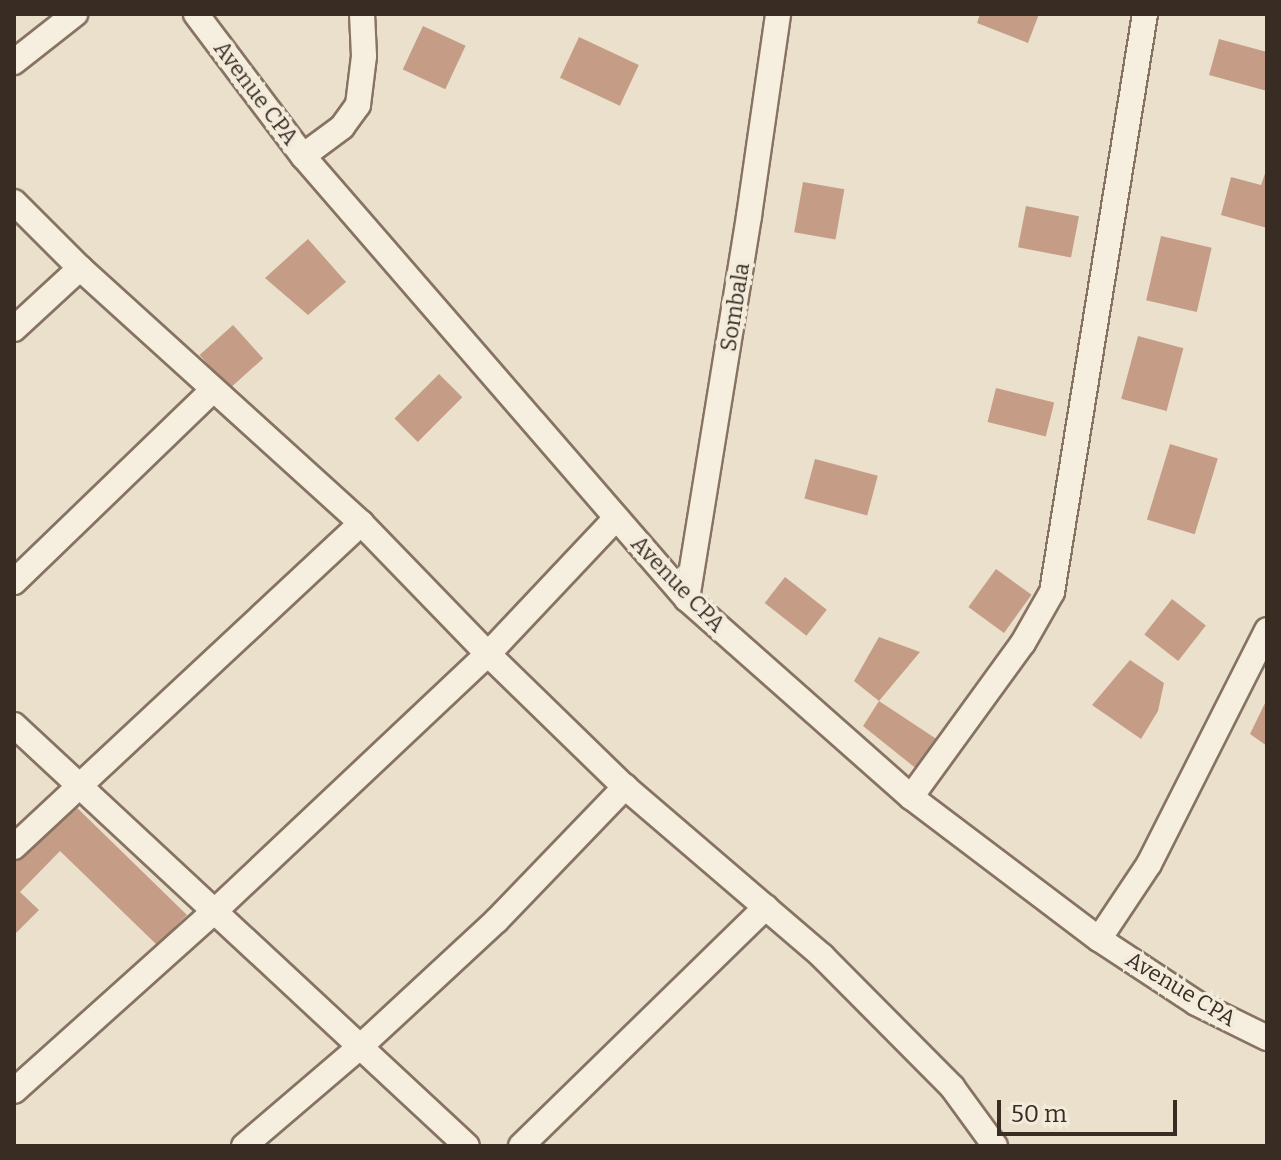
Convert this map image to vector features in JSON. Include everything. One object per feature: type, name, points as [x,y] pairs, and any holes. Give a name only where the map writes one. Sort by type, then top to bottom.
[{"type":"street","points":[[14,62],[75,14]]},
{"type":"street","name":"Avenue CPA","points":[[196,14],[303,156],[687,599],[911,797],[1099,939],[1196,1003],[1267,1038]]},
{"type":"street","points":[[303,156],[342,127],[358,105],[364,56],[362,14]]},
{"type":"street","name":"Sombala","points":[[687,599],[778,14]]},
{"type":"street","points":[[911,797],[1023,643],[1052,592],[1145,14]]},
{"type":"street","points":[[14,202],[80,268],[361,523],[488,654],[625,787],[766,907],[907,1038],[952,1087],[995,1146]]},
{"type":"street","points":[[14,329],[80,268]]},
{"type":"street","points":[[14,582],[213,390]]},
{"type":"street","points":[[14,1091],[216,910],[488,654],[616,518]]},
{"type":"street","points":[[14,847],[361,523]]},
{"type":"street","points":[[1099,939],[1149,864],[1267,630]]},
{"type":"street","points":[[14,725],[467,1146]]},
{"type":"street","points":[[244,1146],[361,1046],[497,920],[625,787]]},
{"type":"street","points":[[521,1146],[766,907]]},
{"type":"building","points":[[980,14],[1039,14],[1028,43],[977,23]]},
{"type":"building","points":[[423,26],[466,46],[445,89],[403,70]]},
{"type":"building","points":[[579,37],[639,65],[620,106],[560,78]]},
{"type":"building","points":[[1219,39],[1267,52],[1267,91],[1209,75]]},
{"type":"building","points":[[1267,168],[1267,228],[1221,215],[1231,177],[1261,185]]},
{"type":"building","points":[[803,182],[844,189],[836,240],[794,232]]},
{"type":"building","points":[[1026,206],[1079,216],[1071,258],[1018,247]]},
{"type":"building","points":[[1161,236],[1212,248],[1197,312],[1146,300]]},
{"type":"building","points":[[308,239],[346,282],[308,315],[265,278]]},
{"type":"building","points":[[233,325],[263,358],[230,389],[200,355]]},
{"type":"building","points":[[1138,336],[1183,348],[1167,411],[1121,399]]},
{"type":"building","points":[[439,374],[462,397],[418,442],[394,419]]},
{"type":"building","points":[[996,388],[1054,403],[1046,436],[988,422]]},
{"type":"building","points":[[1170,444],[1218,459],[1195,534],[1147,520]]},
{"type":"building","points":[[815,459],[878,476],[867,515],[804,499]]},
{"type":"building","points":[[996,569],[1032,595],[1004,633],[968,607]]},
{"type":"building","points":[[785,577],[827,610],[806,636],[765,603]]},
{"type":"building","points":[[1172,599],[1206,625],[1178,661],[1144,634]]},
{"type":"building","points":[[879,637],[920,652],[879,701],[854,681]]},
{"type":"building","points":[[1130,660],[1164,683],[1158,711],[1141,739],[1092,705]]},
{"type":"building","points":[[1267,699],[1267,746],[1250,734]]},
{"type":"building","points":[[879,701],[941,742],[918,770],[863,726]]},
{"type":"building","points":[[69,800],[187,915],[157,945],[60,851],[20,892],[39,910],[14,935],[14,856]]}]
